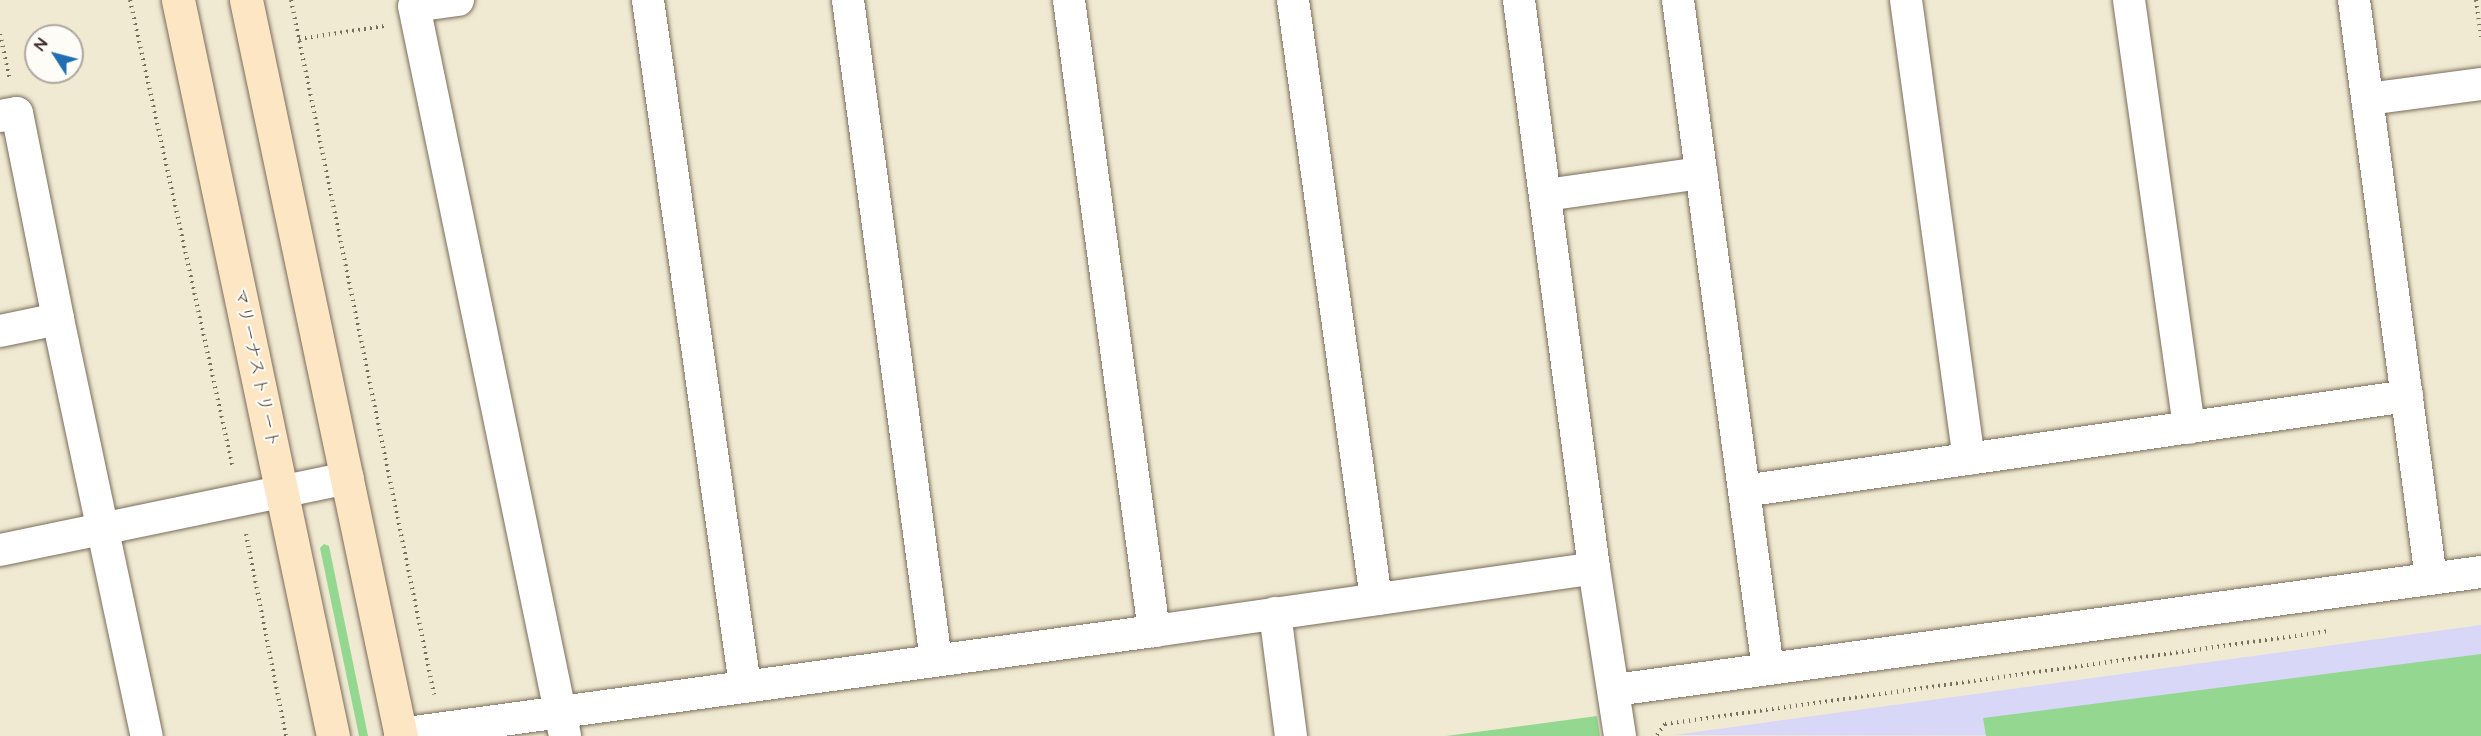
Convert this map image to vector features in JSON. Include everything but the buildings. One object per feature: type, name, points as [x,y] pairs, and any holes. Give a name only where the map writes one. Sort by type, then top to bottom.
[{"type":"street","name":"マリーナストリート","points":[[178,0],[333,736]]},
{"type":"street","points":[[246,0],[401,735],[562,723],[745,686],[1154,631],[1594,568]]},
{"type":"street","points":[[458,0],[414,6],[562,723]]},
{"type":"street","points":[[648,0],[745,686]]},
{"type":"street","points":[[849,0],[936,660]]},
{"type":"street","points":[[1069,0],[1154,631]]},
{"type":"street","points":[[1293,0],[1376,599]]},
{"type":"street","points":[[1519,0],[1594,568],[1615,690],[1620,736]]},
{"type":"street","points":[[1678,0],[1768,669]]},
{"type":"street","points":[[1906,0],[1969,459]]},
{"type":"street","points":[[2130,0],[2189,428]]},
{"type":"street","points":[[2354,0],[2431,579]]},
{"type":"street","points":[[2368,99],[2481,84]]},
{"type":"street","points":[[9,114],[58,319],[147,736]]},
{"type":"street","points":[[1546,195],[1701,172]]},
{"type":"street","points":[[0,331],[58,319]]},
{"type":"street","points":[[1744,491],[2408,396]]},
{"type":"street","points":[[0,550],[348,478]]},
{"type":"street","points":[[1615,690],[2481,572]]},
{"type":"street","points":[[1275,613],[1291,736]]},
{"type":"path","points":[[130,0],[240,501],[286,736]]},
{"type":"path","points":[[291,0],[434,695]]},
{"type":"path","points":[[2476,0],[2481,37]]},
{"type":"path","points":[[299,39],[417,21]]},
{"type":"path","points":[[0,34],[9,114]]},
{"type":"path","points":[[1656,736],[1665,724],[2339,630]]},
{"type":"shaded area","points":[[2481,625],[2481,736],[1674,735]]},
{"type":"green space","points":[[324,544],[329,546],[368,736],[359,736],[320,548]]},
{"type":"green space","points":[[2481,654],[2481,736],[1986,736],[1983,718]]},
{"type":"green space","points":[[1597,716],[1600,736],[1446,736]]}]
